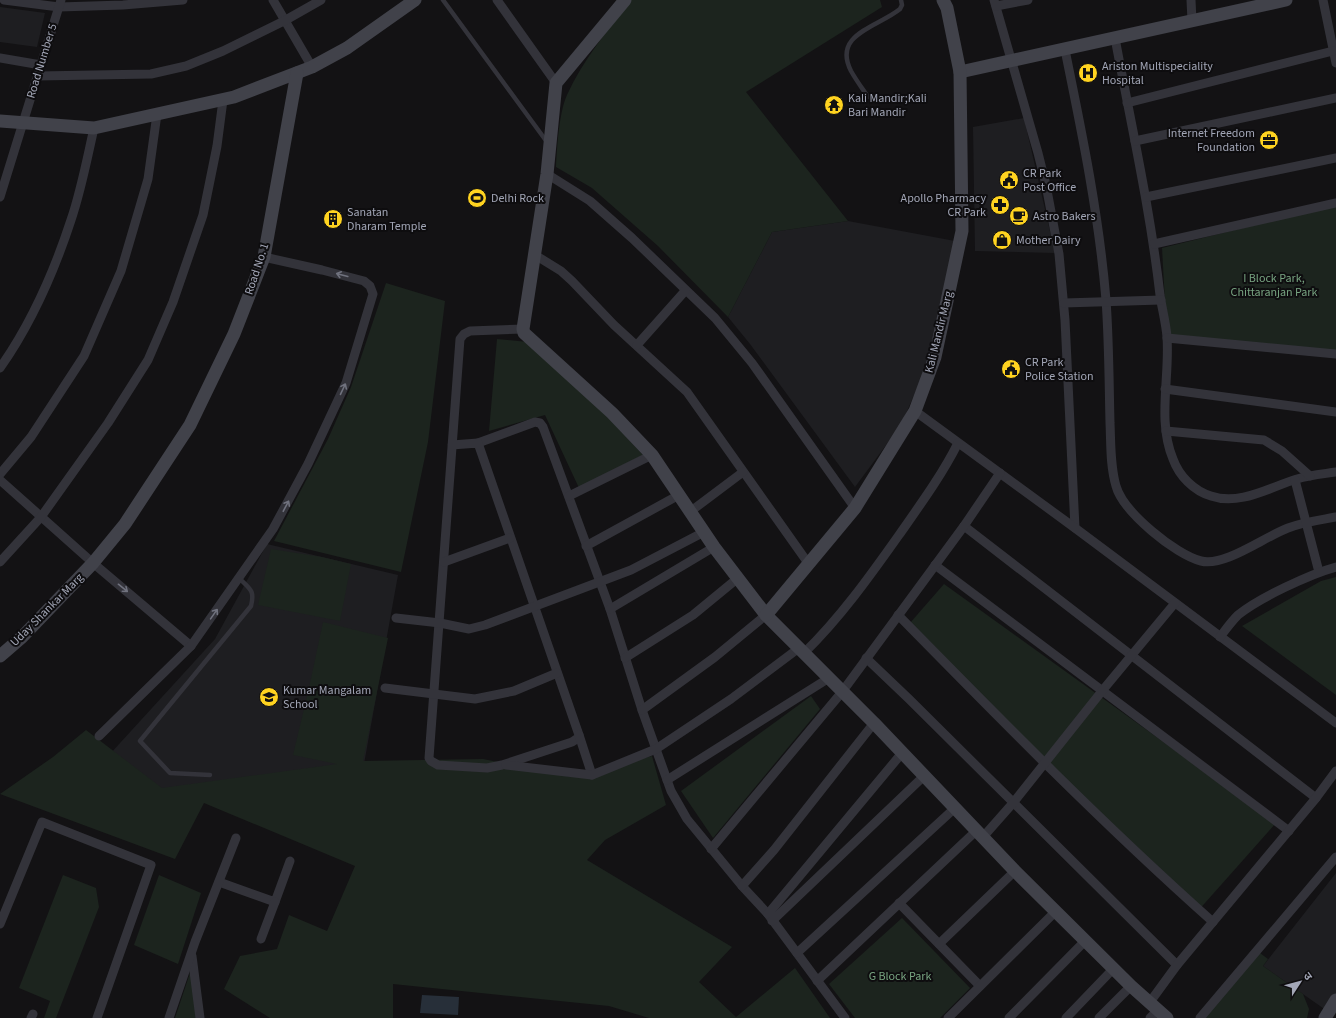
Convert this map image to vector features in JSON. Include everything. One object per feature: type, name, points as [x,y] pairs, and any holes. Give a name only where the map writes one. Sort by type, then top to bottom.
[{"type":"street","points":[[4,0],[123,5],[183,0]]},
{"type":"street","points":[[273,0],[312,67]]},
{"type":"street","points":[[38,76],[151,74],[186,66],[223,51],[284,21],[321,0]]},
{"type":"street","points":[[0,121],[94,128],[234,97],[312,67],[347,48],[415,0]]},
{"type":"street","points":[[497,0],[556,83]]},
{"type":"street","points":[[625,0],[556,83],[547,174],[523,329],[527,336],[612,412],[652,455],[714,547],[766,615],[956,807],[1015,871],[1086,940],[1156,1012],[1177,965],[1316,798],[1336,771]]},
{"type":"street","name":"Kali Mandir Marg","points":[[766,615],[808,563],[856,508],[915,411],[935,357],[962,231],[960,72],[943,0]]},
{"type":"street","points":[[1028,0],[995,3],[1011,62],[1028,114],[1046,185],[1059,254],[1064,303],[1075,528]]},
{"type":"street","points":[[1191,0],[1192,21]]},
{"type":"street","points":[[960,72],[1192,21],[1244,5],[1286,0]]},
{"type":"street","points":[[1323,0],[1336,63]]},
{"type":"street","name":"Road Number 5","points":[[0,197],[60,3]]},
{"type":"street","points":[[1115,38],[1146,197],[1167,338],[1165,389],[1166,431],[1173,459],[1183,477],[1198,490],[1212,497],[1233,498],[1258,494],[1295,480],[1336,472]]},
{"type":"street","points":[[1065,50],[1090,169],[1099,232],[1106,301],[1112,460],[1116,487],[1123,502],[1135,517],[1190,557],[1202,562],[1214,562],[1229,558],[1264,538],[1306,522],[1336,517]]},
{"type":"street","points":[[1127,103],[1333,51]]},
{"type":"street","points":[[0,58],[41,65]]},
{"type":"street","name":"Road No. 1","points":[[93,563],[125,524],[190,425],[234,334],[264,257],[297,73]]},
{"type":"street","points":[[1135,141],[1336,98]]},
{"type":"street","points":[[0,562],[41,517],[108,423],[148,360],[173,302],[203,215],[217,146],[223,100]]},
{"type":"street","points":[[0,474],[31,437],[84,356],[123,263],[148,179],[157,114]]},
{"type":"street","points":[[0,368],[11,352],[47,284],[71,220],[94,128]]},
{"type":"street","points":[[1146,197],[1336,158]]},
{"type":"street","points":[[547,174],[590,201],[632,238],[685,291],[715,318],[734,339],[856,508]]},
{"type":"street","points":[[1154,244],[1336,202]]},
{"type":"street","points":[[535,255],[566,276],[614,325],[687,392],[808,563]]},
{"type":"street","points":[[99,736],[191,646],[239,578],[273,529],[308,464],[346,383],[372,294],[370,286],[364,282],[322,270],[264,257]]},
{"type":"street","points":[[637,345],[685,291]]},
{"type":"street","points":[[1064,303],[1161,300]]},
{"type":"street","points":[[523,329],[470,331],[464,334],[460,339],[440,623],[433,694],[430,754],[431,761],[438,765],[487,768],[502,765],[572,742],[579,735]]},
{"type":"street","points":[[1167,338],[1336,354]]},
{"type":"street","points":[[1165,389],[1336,412]]},
{"type":"street","points":[[915,411],[1075,528],[1336,723]]},
{"type":"street","points":[[452,445],[478,443],[535,422],[540,423],[543,427],[610,609],[642,710],[671,791],[687,819],[770,918],[845,1018]]},
{"type":"street","points":[[1166,431],[1264,440],[1282,451],[1310,476]]},
{"type":"street","points":[[502,765],[592,775],[656,749],[801,651],[851,600],[883,558],[920,507],[950,459],[958,442]]},
{"type":"street","points":[[478,443],[592,775]]},
{"type":"street","points":[[569,496],[652,455]]},
{"type":"street","points":[[690,510],[743,472]]},
{"type":"street","points":[[711,849],[842,692],[964,526],[1000,473]]},
{"type":"street","points":[[0,480],[93,563],[191,646]]},
{"type":"street","points":[[1295,480],[1319,572]]},
{"type":"street","points":[[586,546],[679,495]]},
{"type":"street","points":[[964,526],[1316,798]]},
{"type":"street","points":[[396,618],[440,623],[469,629],[631,570],[704,532]]},
{"type":"street","points":[[444,562],[510,538]]},
{"type":"street","points":[[610,609],[714,547]]},
{"type":"street","name":"Uday Shankar Marg","points":[[0,656],[22,637],[93,563]]},
{"type":"street","points":[[935,565],[1289,830]]},
{"type":"street","points":[[1220,637],[1229,624],[1249,608],[1319,572],[1336,567]]},
{"type":"street","points":[[625,658],[693,615],[738,578]]},
{"type":"street","points":[[817,981],[899,903],[980,834],[1013,803],[1102,691],[1175,603]]},
{"type":"street","points":[[642,710],[715,657],[766,615]]},
{"type":"street","points":[[898,615],[1044,764],[1157,872],[1213,922]]},
{"type":"street","points":[[866,658],[1177,965]]},
{"type":"street","points":[[385,688],[475,698],[496,696],[514,691],[557,673]]},
{"type":"street","points":[[667,780],[829,678]]},
{"type":"street","points":[[742,886],[774,850],[874,723]]},
{"type":"street","points":[[770,918],[902,753]]},
{"type":"street","points":[[770,918],[924,776]]},
{"type":"street","points":[[797,953],[956,807]]},
{"type":"street","points":[[0,924],[42,822],[151,864],[97,1018]]},
{"type":"street","points":[[169,1018],[191,953],[236,838]]},
{"type":"street","points":[[1200,1018],[1336,857]]},
{"type":"street","points":[[261,939],[290,861]]},
{"type":"street","points":[[939,944],[1015,871]]},
{"type":"street","points":[[219,882],[275,902]]},
{"type":"street","points":[[899,903],[980,986]]},
{"type":"street","points":[[948,1018],[1056,911]]},
{"type":"street","points":[[1008,1018],[1086,940]]},
{"type":"street","points":[[191,953],[200,1018]]},
{"type":"street","points":[[1066,1018],[1114,968]]},
{"type":"street","points":[[1099,1018],[1131,986]]},
{"type":"street","points":[[1325,1018],[1336,1000]]},
{"type":"lane","points":[[443,0],[549,144]]},
{"type":"lane","points":[[868,97],[851,70],[847,59],[846,50],[850,41],[857,35],[900,9],[902,5],[901,0]]},
{"type":"lane","points":[[210,774],[170,773],[140,741],[251,606],[254,596],[253,592],[239,578]]},
{"type":"shaded area","points":[[0,7],[45,13],[37,47],[0,42]]},
{"type":"shaded area","points":[[1024,118],[1055,253],[975,251],[973,127]]},
{"type":"shaded area","points":[[848,221],[955,241],[929,361],[901,425],[855,487],[750,344],[728,317],[772,232]]},
{"type":"shaded area","name":"Kumar Mangalam School","points":[[267,544],[398,575],[364,764],[157,794],[110,754],[215,639]]},
{"type":"shaded area","points":[[1336,873],[1336,999],[1330,1013],[1263,966]]},
{"type":"shaded area","points":[[422,995],[459,997],[458,1015],[420,1013]]},
{"type":"green space","points":[[630,0],[880,0],[882,7],[746,92],[848,221],[772,232],[728,317],[658,246],[592,188],[556,167],[560,120],[567,95],[588,57]]},
{"type":"green space","name":"I Block Park, Chittaranjan Park","points":[[1336,205],[1336,354],[1167,338],[1162,248]]},
{"type":"green space","points":[[386,283],[445,301],[428,442],[401,572],[274,541],[328,439],[351,387]]},
{"type":"green space","points":[[497,339],[528,342],[588,396],[643,455],[579,488],[545,415],[489,431]]},
{"type":"green space","points":[[271,549],[322,557],[351,564],[340,621],[258,605]]},
{"type":"green space","points":[[1336,577],[1336,695],[1242,626],[1321,581]]},
{"type":"green space","points":[[944,584],[1276,823],[1197,912],[910,623]]},
{"type":"green space","points":[[323,622],[388,638],[363,761],[483,759],[572,777],[652,756],[666,805],[605,840],[587,860],[732,947],[699,982],[736,1017],[795,968],[830,1018],[649,1018],[609,1006],[393,984],[393,1018],[270,1018],[224,989],[240,956],[277,949],[289,915],[327,931],[355,866],[204,803],[175,859],[0,794],[53,757],[86,730],[162,788],[337,764],[293,755]]},
{"type":"green space","points":[[811,696],[820,709],[713,838],[681,791]]},
{"type":"green space","points":[[63,875],[96,888],[99,907],[56,1018],[44,1018],[50,1001],[19,988]]},
{"type":"green space","points":[[159,875],[201,893],[178,964],[134,945]]},
{"type":"green space","name":"G Block Park","points":[[902,918],[970,988],[940,1018],[855,1018],[829,984]]},
{"type":"green space","points":[[1256,950],[1268,959],[1263,966],[1303,994],[1309,1009],[1307,1018],[1203,1018]]},
{"type":"green space","points":[[191,970],[197,1018],[175,1018]]},
{"type":"place","name":"Ariston Multispeciality Hospital","points":[[1088,73]]},
{"type":"place","name":"Kali Mandir;Kali Bari Mandir","points":[[834,105]]},
{"type":"place","name":"Internet Freedom Foundation","points":[[1269,140]]},
{"type":"place","name":"CR Park Post Office","points":[[1009,180]]},
{"type":"place","name":"Delhi Rock","points":[[477,198]]},
{"type":"place","name":"Apollo Pharmacy CR Park","points":[[1000,205]]},
{"type":"place","name":"Astro Bakers","points":[[1019,216]]},
{"type":"place","name":"Sanatan Dharam Temple","points":[[333,219]]},
{"type":"place","name":"Mother Dairy","points":[[1002,240]]},
{"type":"place","name":"CR Park Police Station","points":[[1011,369]]},
{"type":"place","name":"Kumar Mangalam School","points":[[269,697]]}]
